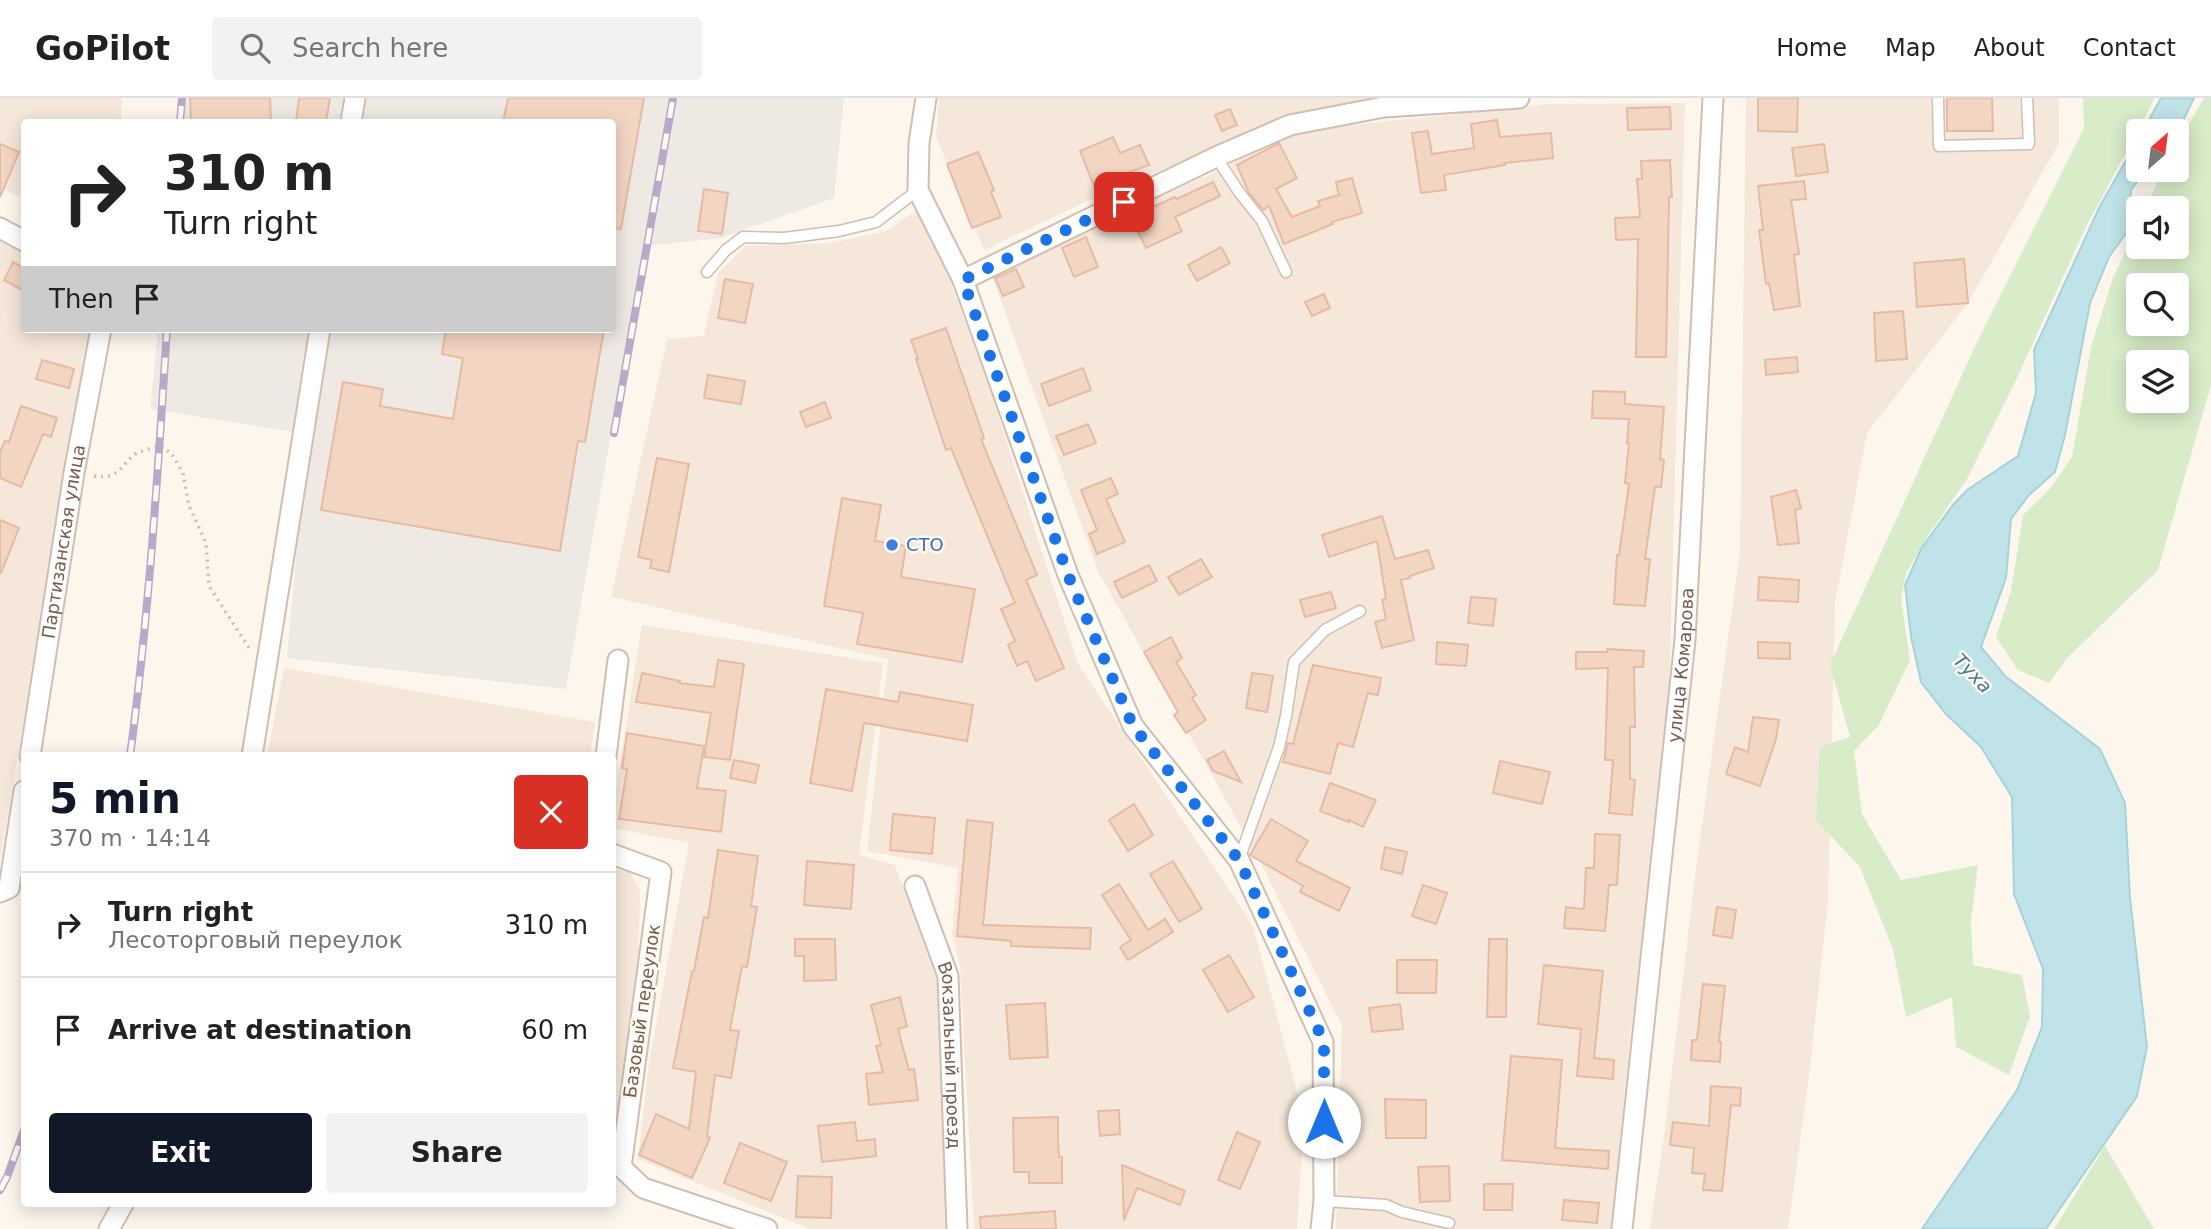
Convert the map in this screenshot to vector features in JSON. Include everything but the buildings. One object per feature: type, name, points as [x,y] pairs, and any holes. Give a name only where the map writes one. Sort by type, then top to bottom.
[{"type":"street","points":[[352,119],[355,98]]},
{"type":"street","points":[[926,98],[919,143],[918,190],[963,280],[1068,575],[1133,726],[1239,860],[1324,1042],[1324,1201],[1321,1229]]},
{"type":"street","points":[[963,280],[1216,157],[1290,125],[1384,107],[1518,98]]},
{"type":"street","name":"улица Комарова","points":[[1622,1229],[1685,640],[1713,98]]},
{"type":"street","points":[[0,228],[21,239]]},
{"type":"street","name":"Партизанская улица","points":[[31,752],[74,473],[100,333]]},
{"type":"street","points":[[254,752],[319,333]]},
{"type":"street","points":[[606,752],[618,660]]},
{"type":"street","points":[[5,890],[21,807]]},
{"type":"street","name":"Базовый переулок","points":[[616,856],[661,872],[621,1167],[643,1188],[767,1229]]},
{"type":"street","name":"Вокзальный проезд","points":[[915,886],[948,976],[957,1229]]},
{"type":"street","points":[[109,1229],[121,1207]]},
{"type":"lane","points":[[1938,98],[1939,146],[2029,144],[2027,98]]},
{"type":"lane","points":[[1216,157],[1262,221],[1286,272]]},
{"type":"lane","points":[[707,272],[726,250],[743,237],[783,238],[839,231],[876,222],[918,190]]},
{"type":"lane","points":[[1239,860],[1279,747],[1294,662],[1325,630],[1360,611]]},
{"type":"lane","points":[[1324,1201],[1386,1205],[1402,1212],[1449,1223]]},
{"type":"path","points":[[74,473],[101,477],[120,471],[137,453],[160,446],[171,453],[183,473],[189,506],[206,543],[209,586],[244,641],[268,669]]},
{"type":"shaded area","points":[[0,98],[122,98],[121,119],[21,119],[21,197],[0,188]]},
{"type":"shaded area","points":[[181,98],[844,98],[834,198],[721,238],[644,246],[566,689],[287,658],[307,434],[150,409],[158,333],[616,333],[616,119],[179,119]]},
{"type":"shaded area","points":[[939,98],[1386,98],[1283,119],[1092,199],[984,250],[936,137]]},
{"type":"shaded area","points":[[1746,98],[2059,98],[2059,143],[1968,303],[1867,433],[1835,603],[1828,902],[1809,1076],[1788,1229],[1650,1229],[1740,552]]},
{"type":"shaded area","points":[[1685,103],[1669,700],[1611,1229],[1336,1229],[1342,1026],[1256,854],[1098,571],[992,276],[1217,171],[1294,131],[1551,104]]},
{"type":"shaded area","points":[[923,206],[991,393],[1078,664],[1253,926],[1304,1118],[1297,1229],[974,1229],[960,966],[952,934],[958,868],[867,851],[888,659],[611,597],[667,339],[704,336],[718,273],[746,246],[831,243],[886,231]]},
{"type":"shaded area","points":[[0,237],[21,248],[21,333],[93,333],[50,560],[0,862]]},
{"type":"shaded area","points":[[642,625],[883,663],[859,855],[895,865],[937,981],[949,1229],[810,1229],[638,1159],[649,1064],[689,843],[616,829],[616,789]]},
{"type":"shaded area","points":[[284,668],[595,722],[591,752],[268,752]]},
{"type":"shaded area","points":[[616,870],[629,872],[640,889],[637,1008],[616,1126]]},
{"type":"green space","points":[[2083,98],[2155,98],[2144,119],[2126,119],[2126,152],[2086,227],[2018,376],[1967,479],[1906,573],[1901,600],[1910,660],[1879,725],[1854,751],[1862,814],[1901,880],[1978,865],[1971,920],[1973,965],[2022,975],[2030,1016],[2009,1075],[1956,1047],[1952,997],[1906,1017],[1893,949],[1860,867],[1816,820],[1820,747],[1850,737],[1830,665],[1977,342],[2084,128]]},
{"type":"green space","points":[[2204,98],[2211,98],[2211,385],[2158,570],[2066,659],[2049,683],[2018,670],[1996,637],[2011,591],[2023,515],[2048,491],[2072,457],[2091,347],[2113,278],[2126,250],[2126,259],[2189,259],[2189,196],[2151,196],[2158,182],[2189,182],[2189,124]]},
{"type":"green space","points":[[2105,1146],[2154,1229],[2054,1229]]},
{"type":"water","points":[[2161,98],[2194,98],[2184,119],[2150,119]]},
{"type":"water","name":"Туха","points":[[2126,160],[2126,182],[2137,182],[2131,190],[2131,196],[2126,196],[2126,233],[2109,257],[2090,303],[2065,435],[2055,472],[2029,495],[2011,519],[2006,578],[1981,647],[2005,676],[2100,749],[2125,803],[2130,898],[2147,1047],[2137,1096],[2046,1229],[1922,1229],[2017,1090],[2042,1027],[2043,969],[2014,894],[2012,797],[1981,747],[1946,714],[1921,682],[1911,636],[1905,585],[1921,549],[1952,506],[1967,490],[2018,456],[2036,393],[2034,350],[2099,208]]},
{"type":"railway","points":[[180,119],[182,98]]},
{"type":"railway","points":[[614,433],[673,98]]},
{"type":"railway","points":[[131,752],[148,596],[167,333]]},
{"type":"railway","points":[[0,1190],[21,1138]]},
{"type":"place","name":"СТО","points":[[892,545]]},
{"type":"route","points":[[1124,202],[963,280],[1068,575],[1133,726],[1239,860],[1324,1042],[1324,1122]]}]
